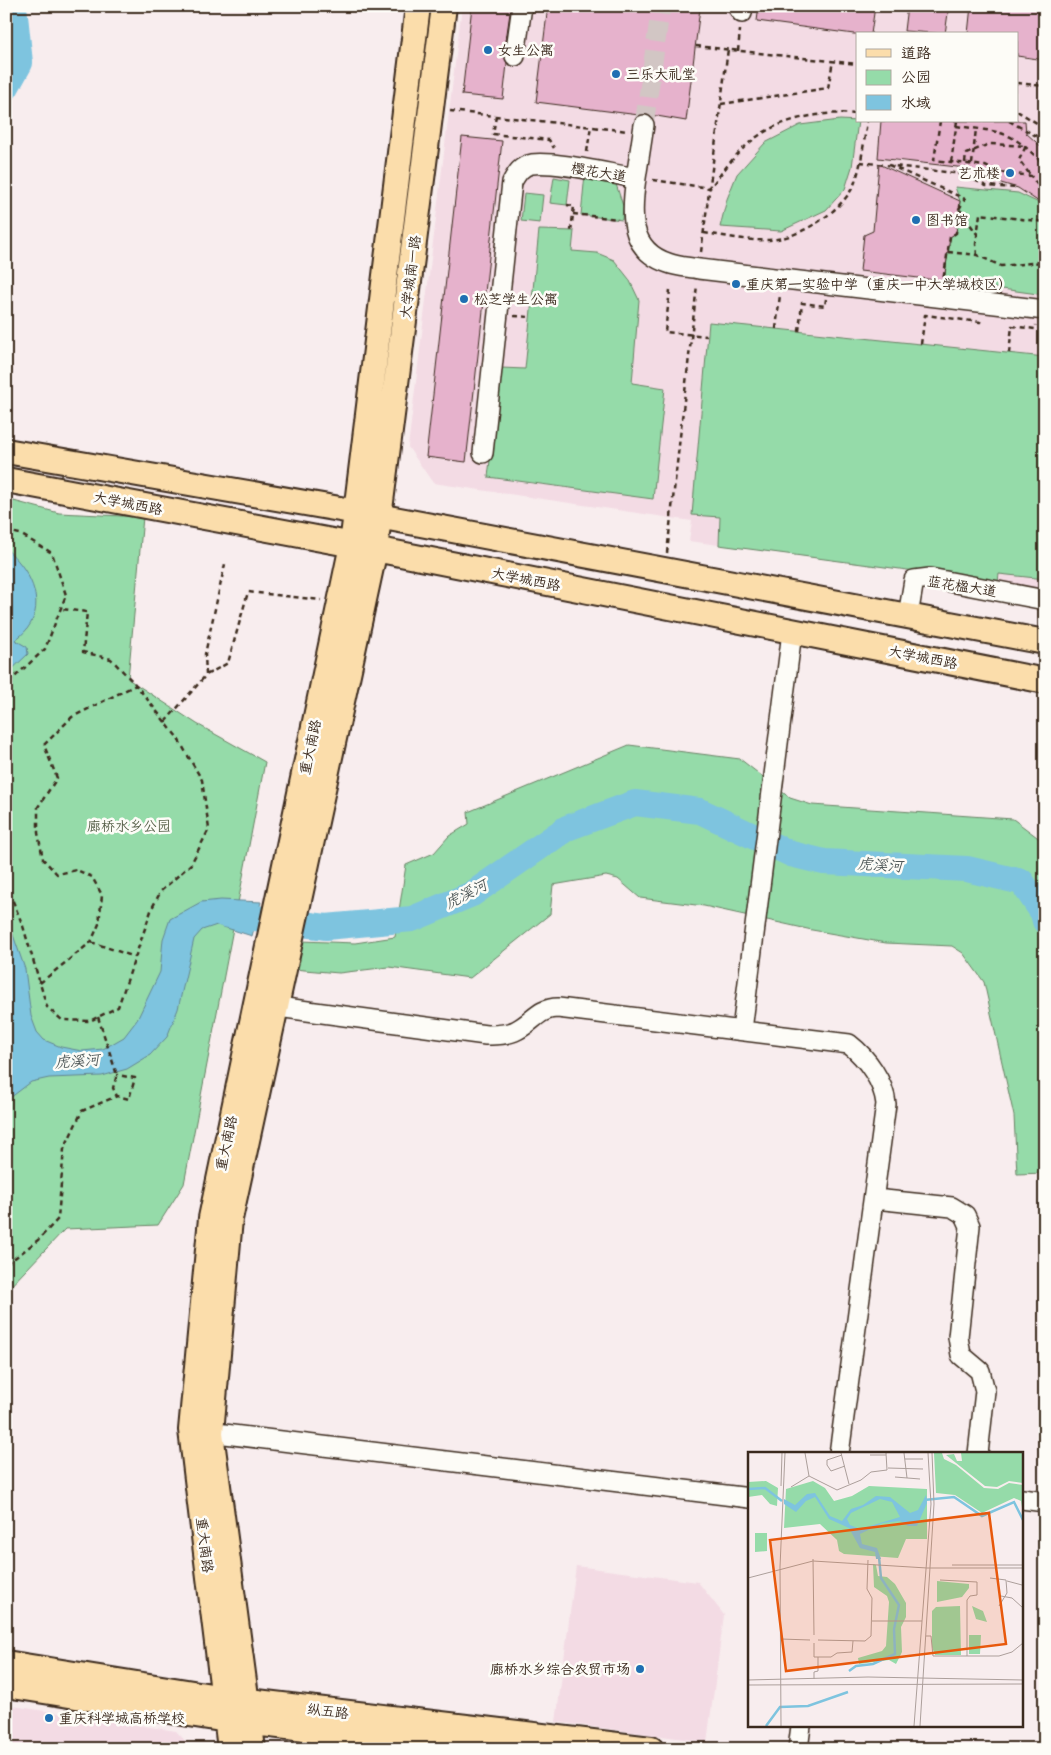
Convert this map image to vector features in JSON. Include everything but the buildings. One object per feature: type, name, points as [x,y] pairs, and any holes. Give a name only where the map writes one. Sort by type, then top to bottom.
[{"type":"main road","name":"大学城南一路","points":[[375,549],[368,514],[418,6]]},
{"type":"main road","name":"大学城南一路","points":[[352,545],[368,514],[431,109],[444,6]]},
{"type":"main road","points":[[6,451],[368,514],[1045,642]]},
{"type":"main road","name":"大学城西路","points":[[6,480],[375,549],[1045,681]]},
{"type":"main road","name":"重大南路","points":[[253,1749],[237,1710],[201,1432],[230,1218],[266,1006],[293,874],[340,603],[352,545]]},
{"type":"main road","name":"重大南路","points":[[293,874],[375,549]]},
{"type":"main road","name":"纵五路","points":[[6,1663],[237,1710],[474,1749]]},
{"type":"main road","name":"纵五路","points":[[6,1685],[237,1710],[651,1749]]},
{"type":"main road","name":"重大南路","points":[[230,1749],[237,1710]]},
{"type":"street","points":[[515,56],[522,6]]},
{"type":"street","points":[[636,178],[643,129]]},
{"type":"street","name":"樱花大道","points":[[483,453],[512,182],[519,170],[531,164],[554,165],[636,178],[633,204],[635,232],[649,253],[668,264],[1045,310]]},
{"type":"street","name":"蓝花楹大道","points":[[908,616],[914,580],[930,578],[1045,600]]},
{"type":"street","points":[[742,1030],[792,632]]},
{"type":"street","points":[[266,1006],[486,1035],[505,1034],[518,1029],[548,1008],[558,1008],[849,1044],[858,1051],[884,1089],[886,1104],[875,1199],[839,1452]]},
{"type":"street","points":[[875,1199],[952,1207],[965,1215],[970,1226],[958,1337],[962,1355],[980,1371],[985,1391],[978,1452]]},
{"type":"street","points":[[201,1432],[748,1498]]},
{"type":"street","points":[[1024,1499],[1045,1502]]},
{"type":"street","points":[[798,1749],[801,1728]]},
{"type":"path","points":[[738,50],[739,10]]},
{"type":"path","points":[[696,46],[856,64]]},
{"type":"path","points":[[728,49],[704,233],[775,240],[795,235],[817,223],[837,208],[855,184],[867,122]]},
{"type":"path","points":[[721,104],[828,88],[833,61]]},
{"type":"path","points":[[1018,83],[1045,86]]},
{"type":"path","points":[[431,109],[591,126],[643,129]]},
{"type":"path","points":[[710,188],[733,159],[754,139],[774,128],[803,118],[838,112],[856,114]]},
{"type":"path","points":[[1018,112],[1045,128]]},
{"type":"path","points":[[496,116],[493,134],[549,140],[555,148]]},
{"type":"path","points":[[940,122],[934,160],[985,166],[1000,172],[1031,176]]},
{"type":"path","points":[[951,162],[956,122]]},
{"type":"path","points":[[1011,122],[1040,138],[1045,144]]},
{"type":"path","points":[[587,152],[591,126]]},
{"type":"path","points":[[956,126],[1002,132],[1026,146],[1045,166]]},
{"type":"path","points":[[972,164],[976,128]]},
{"type":"path","points":[[965,163],[966,154],[974,149],[1000,143],[1026,146]]},
{"type":"path","points":[[1026,146],[1019,160],[1045,195]]},
{"type":"path","points":[[860,162],[963,174],[986,186],[1018,188]]},
{"type":"path","points":[[888,165],[965,199],[959,209],[956,233],[950,237],[944,281],[917,287],[916,295]]},
{"type":"path","points":[[636,178],[710,188]]},
{"type":"path","points":[[567,205],[574,206],[570,231]]},
{"type":"path","points":[[959,209],[978,236]]},
{"type":"path","points":[[573,214],[634,220]]},
{"type":"path","points":[[977,256],[980,214],[1045,222]]},
{"type":"path","points":[[948,252],[977,256],[1001,266],[1042,262]]},
{"type":"path","points":[[664,569],[699,269]]},
{"type":"path","points":[[776,329],[782,279]]},
{"type":"path","points":[[670,290],[665,332],[707,336]]},
{"type":"path","points":[[799,331],[802,303],[825,306]]},
{"type":"path","points":[[921,344],[925,315],[980,322]]},
{"type":"path","points":[[1009,353],[1012,326],[1035,329]]},
{"type":"path","points":[[6,531],[20,534],[52,553],[66,595],[45,649],[6,685]]},
{"type":"path","points":[[206,675],[205,654],[225,564]]},
{"type":"path","points":[[165,722],[206,675],[228,663],[248,592],[340,603]]},
{"type":"path","points":[[6,884],[23,926],[47,1007],[62,1020],[90,1021],[118,1007],[152,908],[161,891],[191,864],[209,829],[202,780],[177,737],[136,685],[111,659],[84,652],[87,612],[61,609]]},
{"type":"path","points":[[40,983],[92,942],[99,924],[102,895],[92,877],[77,870],[57,874],[43,859],[38,833],[38,807],[57,778],[44,745],[72,717],[136,685]]},
{"type":"path","points":[[92,942],[135,957]]},
{"type":"path","points":[[98,1017],[117,1075],[113,1088],[117,1096]]},
{"type":"path","points":[[6,1262],[11,1261],[38,1240],[58,1219],[64,1149],[82,1111],[117,1096],[129,1099],[135,1078],[117,1075]]},
{"type":"shaded area","name":"重庆第一实验中学（重庆一中大学城校区）","points":[[462,6],[1045,6],[1045,608],[924,588],[903,570],[689,541],[692,521],[433,483],[408,447]]},
{"type":"shaded area","name":"廊桥水乡综合农贸市场","points":[[576,1566],[698,1582],[724,1615],[707,1742],[556,1722]]},
{"type":"shaded area","name":"重庆科学城高桥学校","points":[[6,1705],[176,1731],[193,1749],[6,1749]]},
{"type":"green space","points":[[840,120],[858,122],[852,167],[845,189],[826,210],[781,231],[720,227],[727,199],[737,174],[765,143],[800,125]]},
{"type":"green space","points":[[585,174],[616,184],[623,206],[622,220],[581,215]]},
{"type":"green space","points":[[554,177],[570,180],[567,205],[550,203]]},
{"type":"green space","points":[[955,187],[1018,193],[1041,204],[1039,218],[1045,219],[1045,295],[944,281],[950,237],[956,233],[960,201]]},
{"type":"green space","points":[[524,193],[543,195],[540,223],[521,221]]},
{"type":"green space","points":[[539,230],[574,231],[572,251],[597,253],[614,260],[629,279],[639,300],[632,383],[665,388],[653,499],[488,477],[501,368],[525,369]]},
{"type":"green space","points":[[709,322],[1045,357],[1045,579],[999,574],[998,582],[719,545],[720,517],[692,515]]},
{"type":"green space","name":"廊桥水乡公园","points":[[6,499],[59,513],[143,517],[128,679],[197,724],[265,762],[184,1184],[158,1225],[65,1229],[6,1291]]},
{"type":"green space","points":[[629,745],[740,759],[790,798],[812,805],[1013,819],[1045,843],[1045,1173],[1017,1174],[1014,1116],[984,982],[963,953],[952,946],[886,943],[812,930],[704,906],[640,898],[618,879],[606,876],[553,885],[550,914],[470,978],[389,967],[339,973],[293,969],[301,941],[355,943],[395,937],[406,865],[434,853],[449,836],[469,824],[468,812]]},
{"type":"water","points":[[6,549],[22,565],[28,575],[33,586],[36,608],[33,619],[27,629],[15,640],[27,647],[28,654],[6,675]]},
{"type":"water","points":[[221,900],[261,902],[252,936],[217,925],[202,930],[194,939],[178,1009],[167,1037],[150,1055],[127,1069],[102,1076],[49,1078],[31,1082],[6,1101],[6,915],[25,969],[31,1016],[37,1032],[44,1040],[61,1047],[82,1051],[103,1049],[124,1037],[137,1020],[160,972],[163,939],[170,919],[201,902]]},
{"type":"waterway","name":"虎溪河","points":[[6,88],[20,63],[14,6]]},
{"type":"waterway","name":"虎溪河","points":[[223,914],[326,927],[412,919],[472,894],[567,828],[635,803],[700,811],[791,854],[824,862],[967,869],[1022,882],[1043,913],[1045,921]]},
{"type":"tunnel","points":[[644,125],[661,6]]},
{"type":"place","name":"女生公寓","points":[[488,50]]},
{"type":"place","name":"三乐大礼堂","points":[[616,74]]},
{"type":"place","name":"艺术楼","points":[[1010,173]]},
{"type":"place","name":"图书馆","points":[[916,220]]},
{"type":"place","name":"重庆第一实验中学（重庆一中大学城校区）","points":[[736,284]]},
{"type":"place","name":"松芝学生公寓","points":[[464,299]]},
{"type":"place","name":"廊桥水乡综合农贸市场","points":[[640,1669]]},
{"type":"place","name":"重庆科学城高桥学校","points":[[49,1718]]}]
